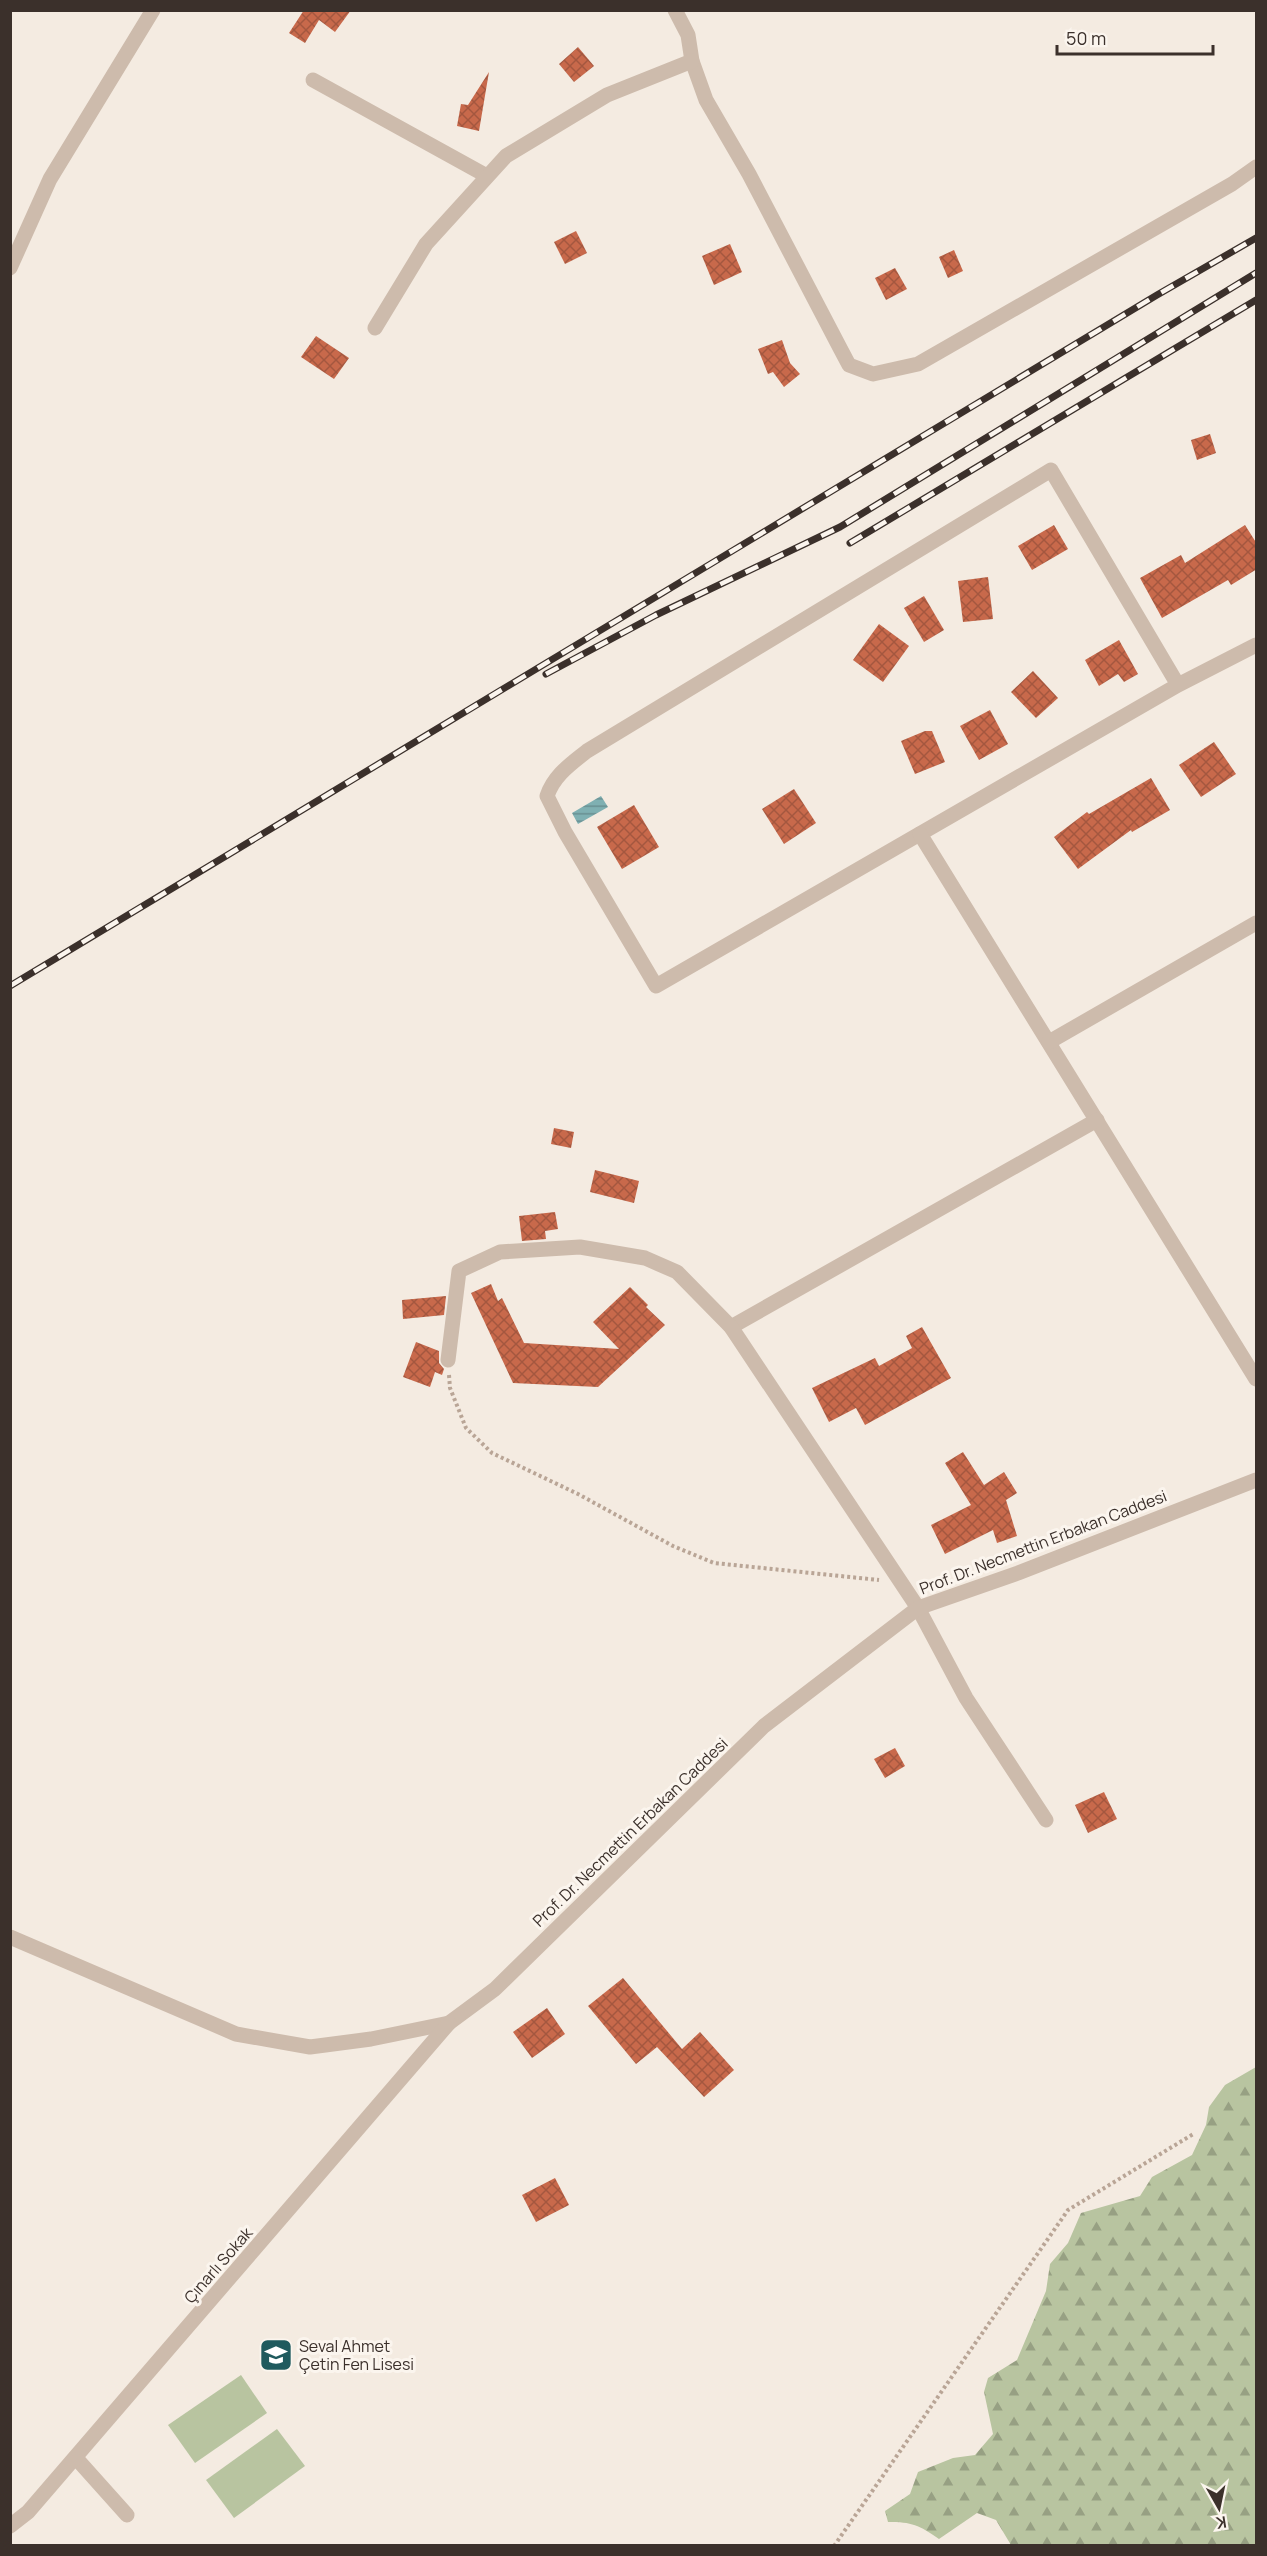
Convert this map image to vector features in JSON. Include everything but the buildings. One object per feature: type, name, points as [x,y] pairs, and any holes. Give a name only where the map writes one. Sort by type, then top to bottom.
[{"type":"street","points":[[10,268],[50,179],[153,10]]},
{"type":"street","points":[[675,10],[688,35],[692,61],[706,100],[749,174],[849,365],[873,374],[918,364],[1232,184],[1257,167]]},
{"type":"street","points":[[375,328],[426,243],[506,156],[606,94],[692,61]]},
{"type":"street","points":[[313,80],[487,176]]},
{"type":"street","points":[[1178,685],[1052,470],[587,751],[564,769],[551,784],[547,796],[565,832],[656,986],[1178,685],[1257,645]]},
{"type":"street","points":[[920,834],[1257,1379]]},
{"type":"street","points":[[1048,1042],[1257,923]]},
{"type":"street","points":[[731,1327],[1097,1120]]},
{"type":"street","points":[[448,1360],[459,1271],[500,1252],[580,1247],[645,1258],[677,1272],[731,1327],[918,1608],[966,1698],[1046,1820]]},
{"type":"street","name":"Prof. Dr. Necmettin Erbakan Caddesi","points":[[10,1937],[236,2034],[265,2040],[310,2047],[371,2039],[449,2024],[495,1989],[764,1726],[918,1608],[1018,1573],[1257,1480]]},
{"type":"street","name":"Çınarlı Sokak","points":[[10,2526],[28,2512],[76,2458],[449,2024]]},
{"type":"street","points":[[76,2458],[127,2515]]},
{"type":"path","points":[[448,1360],[450,1388],[466,1428],[492,1453],[578,1494],[673,1546],[714,1563],[901,1582]]},
{"type":"path","points":[[834,2546],[1068,2210],[1195,2133]]},
{"type":"green space","points":[[1256,2067],[1256,2545],[1011,2545],[996,2520],[977,2513],[939,2539],[915,2525],[888,2522],[885,2511],[910,2494],[918,2472],[953,2458],[975,2455],[993,2434],[984,2392],[988,2378],[1017,2360],[1046,2291],[1050,2264],[1068,2243],[1081,2213],[1140,2196],[1152,2177],[1192,2155],[1206,2125],[1209,2107],[1225,2085]]},
{"type":"green space","points":[[241,2375],[267,2413],[195,2463],[168,2425]]},
{"type":"green space","points":[[277,2429],[305,2466],[234,2518],[206,2480]]},
{"type":"water","points":[[601,796],[608,807],[578,824],[572,813]]},
{"type":"railway","points":[[10,986],[1157,295],[1256,238]]},
{"type":"railway","points":[[546,674],[656,615],[840,527],[1256,273]]},
{"type":"railway","points":[[850,543],[1256,300]]},
{"type":"place","name":"Seval Ahmet Çetin Fen Lisesi","points":[[276,2355]]}]
